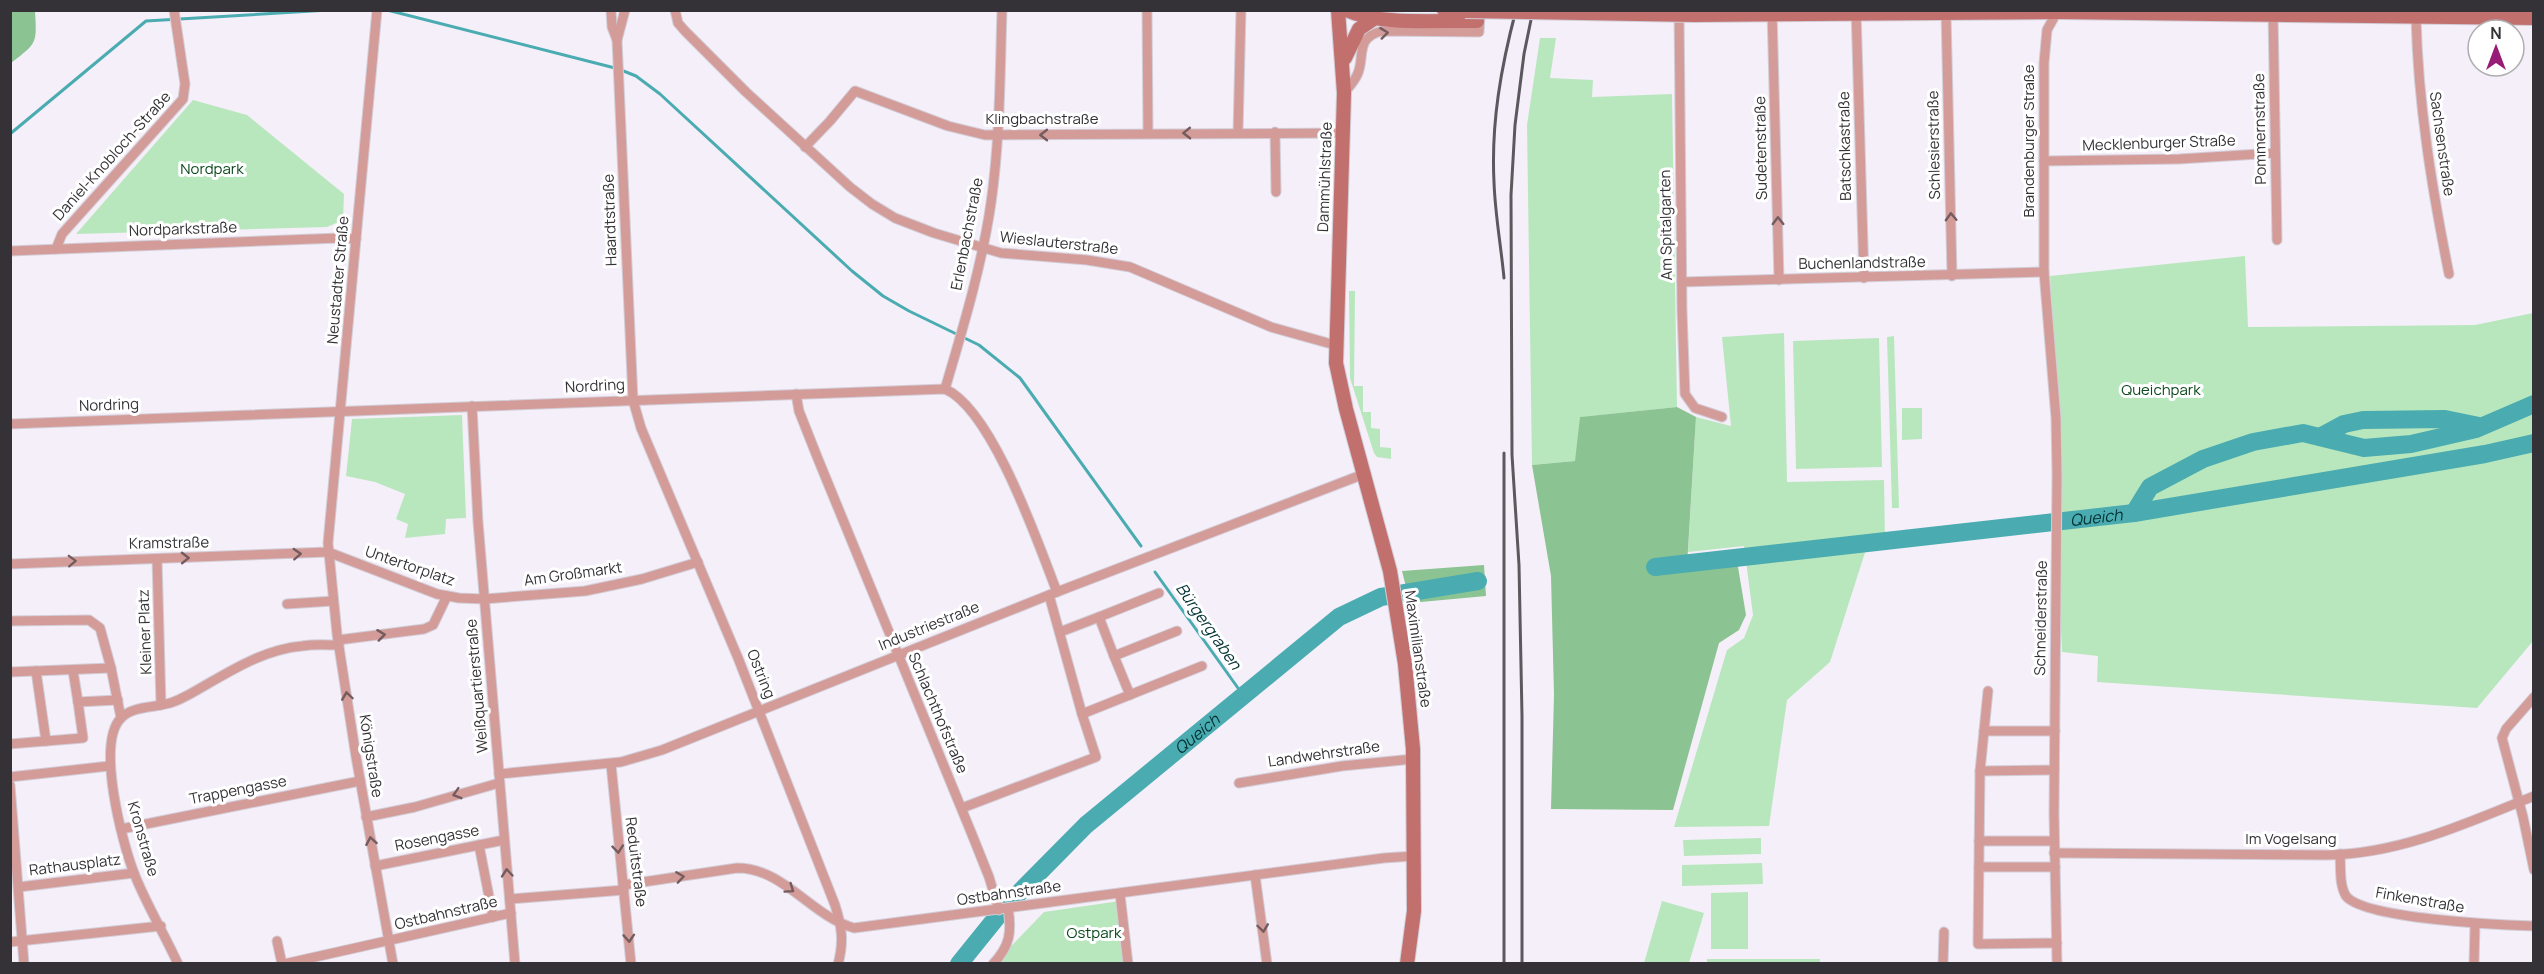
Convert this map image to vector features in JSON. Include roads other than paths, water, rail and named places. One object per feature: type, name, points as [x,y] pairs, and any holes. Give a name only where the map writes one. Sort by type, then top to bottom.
[{"type":"street","name":"Neustadter Straße","points":[[328,552],[377,10]]},
{"type":"street","name":"Haardtstraße","points":[[611,10],[612,27],[617,40],[620,86],[633,399]]},
{"type":"street","name":"Haardtstraße","points":[[617,40],[625,10]]},
{"type":"street","name":"Wieslauterstraße","points":[[675,10],[678,23],[746,92],[855,191],[883,212],[934,233],[982,249],[1130,267],[1271,327],[1335,345]]},
{"type":"street","name":"Erlenbachstraße","points":[[945,389],[982,249],[993,192],[1002,10]]},
{"type":"street","points":[[1147,10],[1148,133]]},
{"type":"street","points":[[1238,132],[1241,10]]},
{"type":"street","name":"Dammühlstraße","points":[[1335,345],[1344,133],[1343,61],[1338,10]]},
{"type":"street","points":[[1346,10],[1375,18],[1410,20],[1694,19]]},
{"type":"street","points":[[1444,10],[1744,22],[1772,13],[1856,12],[2058,11],[2416,17],[2479,14],[2534,18]]},
{"type":"street","points":[[1344,93],[1358,73],[1363,45],[1371,36],[1382,31],[1479,32],[1480,10]]},
{"type":"street","name":"Am Spitalgarten","points":[[1679,10],[1685,394],[1695,408],[1722,417]]},
{"type":"street","name":"Daniel-Knobloch-Straße","points":[[56,249],[62,234],[183,99],[185,84],[174,11]]},
{"type":"street","name":"Brandenburger Straße","points":[[2044,272],[2045,43],[2049,25],[2058,11]]},
{"type":"street","name":"Batschkastraße","points":[[1856,12],[1864,278]]},
{"type":"street","name":"Sudetenstraße","points":[[1772,13],[1779,280]]},
{"type":"street","name":"Schlesierstraße","points":[[1946,13],[1952,276]]},
{"type":"street","name":"Pommernstraße","points":[[2273,13],[2277,240]]},
{"type":"street","name":"Sachsenstraße","points":[[2416,17],[2418,70],[2426,145],[2449,274]]},
{"type":"street","points":[[1343,61],[1356,34],[1362,26],[1375,18]]},
{"type":"street","name":"Klingbachstraße","points":[[806,147],[855,91],[948,126],[974,133],[997,135],[1344,133]]},
{"type":"street","points":[[1275,132],[1276,192]]},
{"type":"street","name":"Mecklenburger Straße","points":[[2044,161],[2179,159],[2275,153]]},
{"type":"street","name":"Nordparkstraße","points":[[10,251],[356,239]]},
{"type":"street","name":"Buchenlandstraße","points":[[1682,282],[2044,272]]},
{"type":"street","name":"Schneiderstraße","points":[[2044,272],[2056,418],[2054,853],[2057,963]]},
{"type":"street","name":"Maximilianstraße","points":[[1335,345],[1342,394],[1390,571],[1397,608],[1413,759],[1413,922],[1407,963]]},
{"type":"street","points":[[945,389],[953,393],[964,404],[1000,453],[1053,593],[1060,632],[1096,757],[962,808]]},
{"type":"street","name":"Nordring","points":[[10,424],[945,389]]},
{"type":"street","name":"Schlachthofstraße","points":[[796,394],[799,411],[814,450],[1003,909],[1010,938],[1006,948],[993,963]]},
{"type":"street","name":"Ostring","points":[[633,399],[645,437],[759,711],[841,923],[843,941],[838,963]]},
{"type":"street","name":"Weißquartierstraße","points":[[472,406],[477,511],[515,963]]},
{"type":"street","name":"Industriestraße","points":[[366,817],[415,807],[499,778],[611,764],[662,750],[1053,593],[1364,474]]},
{"type":"street","name":"Untertorplatz","points":[[328,552],[447,596],[484,599]]},
{"type":"street","name":"Kramstraße","points":[[10,564],[328,552]]},
{"type":"street","name":"Königstraße","points":[[328,552],[338,643],[366,817],[393,963]]},
{"type":"street","name":"Kleiner Platz","points":[[157,559],[161,705]]},
{"type":"street","name":"Am Großmarkt","points":[[484,599],[585,591],[660,574],[698,562]]},
{"type":"street","points":[[1060,632],[1159,593]]},
{"type":"street","points":[[10,621],[92,621],[100,628],[121,718],[130,712],[173,702],[250,661],[275,651],[302,645],[338,643],[424,629],[433,625],[447,596]]},
{"type":"street","points":[[287,604],[333,601]]},
{"type":"street","points":[[1099,617],[1130,695]]},
{"type":"street","points":[[1114,656],[1177,631]]},
{"type":"street","points":[[1082,714],[1202,666]]},
{"type":"street","points":[[10,672],[111,668]]},
{"type":"street","points":[[10,744],[83,738],[73,670]]},
{"type":"street","points":[[36,671],[46,741]]},
{"type":"street","points":[[1988,691],[1980,771],[1978,944],[2057,943]]},
{"type":"street","points":[[2534,697],[2506,729],[2502,738],[2530,833],[2534,870]]},
{"type":"street","points":[[78,702],[118,699]]},
{"type":"street","name":"Kronstraße","points":[[121,718],[111,743],[110,766],[121,829],[134,873],[178,963]]},
{"type":"street","points":[[1984,731],[2055,731]]},
{"type":"street","name":"Landwehrstraße","points":[[1239,783],[1413,759]]},
{"type":"street","name":"Reduitstraße","points":[[611,764],[631,963]]},
{"type":"street","points":[[10,777],[110,766]]},
{"type":"street","points":[[1980,771],[2054,770]]},
{"type":"street","name":"Trappengasse","points":[[121,829],[360,781]]},
{"type":"street","points":[[10,786],[14,857],[20,887],[15,902],[23,942],[24,963]]},
{"type":"street","name":"Im Vogelsang","points":[[2054,853],[2340,855],[2414,841],[2534,796]]},
{"type":"street","name":"Rosengasse","points":[[375,866],[504,840]]},
{"type":"street","points":[[1979,841],[2054,841]]},
{"type":"street","points":[[479,845],[493,917]]},
{"type":"street","name":"Finkenstraße","points":[[2340,855],[2344,890],[2353,901],[2407,915],[2475,924],[2534,926]]},
{"type":"street","name":"Ostbahnstraße","points":[[510,899],[623,887],[744,868],[774,878],[841,923],[858,928],[1384,858],[1414,856]]},
{"type":"street","points":[[1979,867],[2055,867]]},
{"type":"street","name":"Rathausplatz","points":[[20,887],[134,873]]},
{"type":"street","points":[[1255,876],[1268,963]]},
{"type":"street","points":[[1120,894],[1128,963]]},
{"type":"street","name":"Ostbahnstraße","points":[[283,963],[329,959],[511,913]]},
{"type":"street","points":[[2474,963],[2475,924]]},
{"type":"street","points":[[10,942],[161,926]]},
{"type":"street","points":[[1943,963],[1944,932]]},
{"type":"street","points":[[277,941],[283,963]]},
{"type":"waterway","points":[[10,134],[146,21],[329,10]]},
{"type":"waterway","points":[[387,10],[615,68]]},
{"type":"waterway","points":[[621,70],[636,76],[660,94],[852,271],[883,296],[979,345],[1020,378],[1141,546]]},
{"type":"waterway","points":[[2134,513],[2150,487],[2203,459],[2253,442],[2303,433],[2364,448],[2411,444],[2476,429],[2534,404]]},
{"type":"waterway","points":[[2320,437],[2344,424],[2363,420],[2445,419],[2479,426]]},
{"type":"waterway","name":"Queich","points":[[1655,567],[2134,513],[2485,454],[2534,443]]},
{"type":"waterway","name":"Bürgergraben","points":[[1155,572],[1243,695]]},
{"type":"waterway","name":"Queich","points":[[959,964],[1005,907],[1086,825],[1339,617],[1381,597],[1478,581]]},
{"type":"railway","points":[[1504,278],[1493,160],[1502,74],[1516,10]]},
{"type":"railway","points":[[1522,964],[1522,716],[1519,565],[1512,455],[1511,195],[1515,125],[1524,54],[1533,10]]},
{"type":"railway","points":[[1504,453],[1504,964]]},
{"type":"park label","name":"Nordpark","points":[[212,169]]},
{"type":"park label","name":"Queichpark","points":[[2161,390]]},
{"type":"park label","name":"Ostpark","points":[[1094,933]]}]
